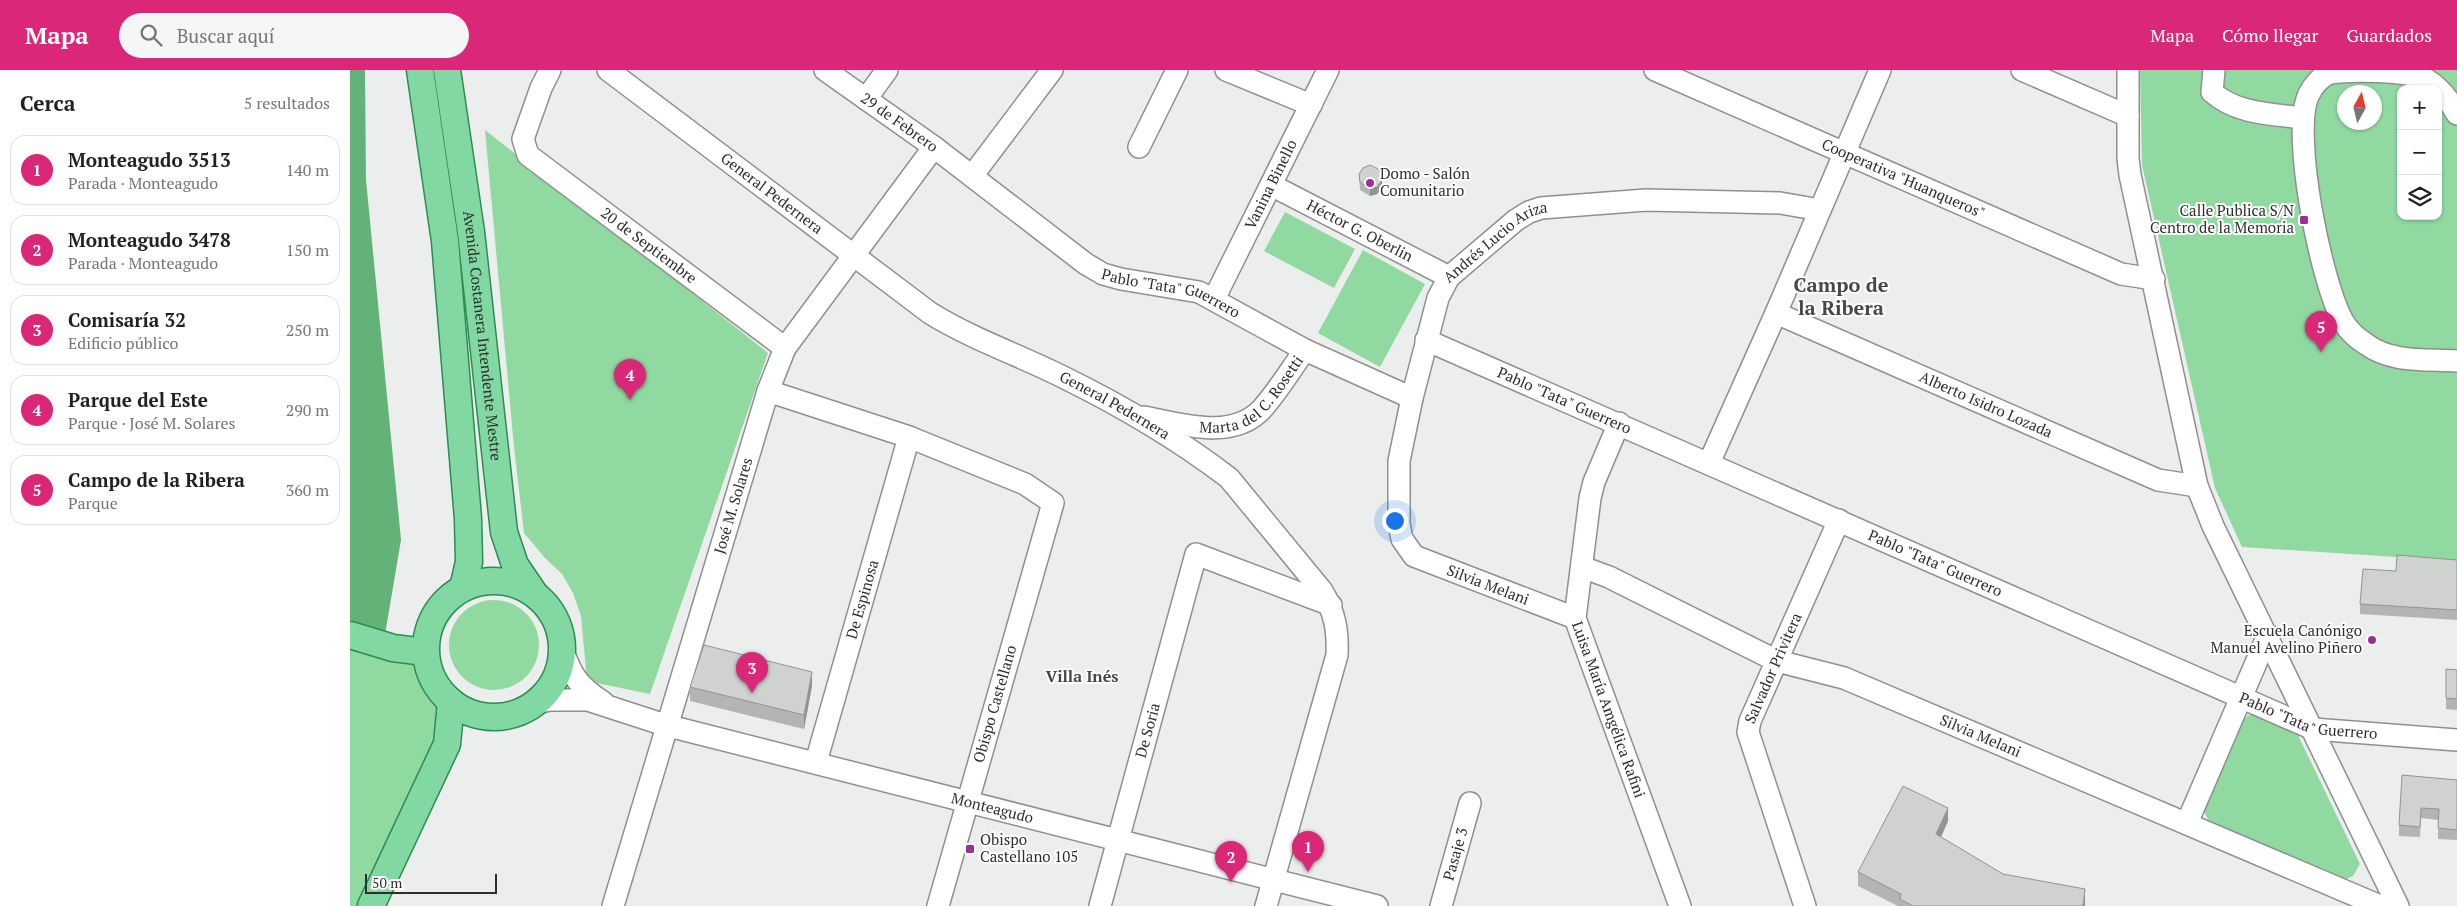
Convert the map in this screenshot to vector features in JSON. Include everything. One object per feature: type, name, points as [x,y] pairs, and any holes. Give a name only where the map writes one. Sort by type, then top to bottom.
[{"type":"main road","name":"Avenida Costanera Intendente Mestre","points":[[420,70],[445,241],[470,550],[468,571],[463,588]]},
{"type":"main road","name":"Avenida Costanera Intendente Mestre","points":[[447,70],[471,232],[504,532],[515,565],[534,593]]},
{"type":"main road","points":[[499,581],[517,584],[534,593],[548,608],[558,627],[562,648],[559,668],[553,681],[535,703],[515,713],[493,717],[470,712],[451,702],[435,684],[425,652],[432,618],[445,600],[463,588],[481,582],[499,581]]},
{"type":"main road","points":[[350,635],[393,648],[425,652]]},
{"type":"main road","points":[[371,906],[447,744],[451,702]]},
{"type":"street","name":"20 de Septiembre","points":[[550,70],[541,88],[523,139],[528,155],[785,348]]},
{"type":"street","name":"General Pedernera","points":[[608,70],[853,257],[946,323],[1064,378],[1131,414],[1229,478],[1322,591],[1331,606],[1337,632],[1337,655],[1266,906]]},
{"type":"street","name":"29 de Febrero","points":[[825,70],[972,176]]},
{"type":"street","points":[[866,99],[887,70]]},
{"type":"street","points":[[972,176],[1052,70]]},
{"type":"street","points":[[1139,147],[1176,70]]},
{"type":"street","points":[[1226,70],[1310,104]]},
{"type":"street","name":"Vanina Binello","points":[[1214,299],[1328,70]]},
{"type":"street","name":"Cooperativa \"Huanqueros\"","points":[[1655,70],[2121,274],[2154,279]]},
{"type":"street","points":[[1709,463],[1880,70]]},
{"type":"street","points":[[2022,70],[2128,116]]},
{"type":"street","points":[[2128,70],[2128,158],[2197,486],[2214,526],[2398,906]]},
{"type":"street","points":[[2214,70],[2212,92],[2222,102],[2248,111],[2303,118]]},
{"type":"street","points":[[2457,114],[2441,91],[2426,80],[2408,74],[2347,70],[2314,74],[2303,110],[2302,147],[2308,195],[2324,263],[2337,308],[2345,324],[2364,343],[2380,353],[2392,357],[2457,362]]},
{"type":"street","name":"José M. Solares","points":[[613,906],[768,390],[785,348],[934,147]]},
{"type":"street","name":"Pablo \"Tata\" Guerrero","points":[[972,176],[1086,264],[1103,274],[1121,279],[1199,292],[1306,350],[1412,398]]},
{"type":"street","name":"Héctor G. Oberlin","points":[[1271,185],[1449,277]]},
{"type":"street","name":"Andrés Lucio Ariza","points":[[1405,546],[1399,524],[1399,461],[1412,398],[1438,298],[1449,277],[1516,220],[1528,212],[1541,208],[1646,200],[1780,203],[1820,210]]},
{"type":"street","name":"Alberto Isidro Lozada","points":[[1776,312],[2158,480],[2197,486]]},
{"type":"street","name":"Pablo \"Tata\" Guerrero","points":[[1426,340],[1619,423],[2313,729],[2457,740]]},
{"type":"street","name":"Marta del C. Rosetti","points":[[1131,414],[1199,427],[1222,427],[1244,422],[1261,410],[1306,350]]},
{"type":"street","points":[[768,390],[909,437]]},
{"type":"street","name":"Luisa María Amgélica Rafini","points":[[1619,423],[1594,482],[1575,618],[1680,906]]},
{"type":"street","name":"Obispo Castellano","points":[[909,437],[1025,484],[1053,503],[938,906]]},
{"type":"street","name":"De Espinosa","points":[[816,762],[909,437]]},
{"type":"street","name":"Salvador Privitera","points":[[1805,906],[1748,732],[1750,720],[1778,661],[1839,520]]},
{"type":"street","name":"Silvia Melani","points":[[1405,546],[1414,556],[1575,618]]},
{"type":"street","name":"De Soria","points":[[1100,906],[1196,554],[1331,606]]},
{"type":"street","name":"Silvia Melani","points":[[1582,567],[1609,577],[1778,661],[1844,678],[2380,906]]},
{"type":"street","points":[[2187,823],[2268,635]]},
{"type":"street","name":"Monteagudo","points":[[562,648],[571,673],[585,691],[609,706]]},
{"type":"street","name":"Monteagudo","points":[[535,703],[550,700],[588,700],[666,725],[968,800],[1118,841],[1377,906]]},
{"type":"street","name":"Pasaje 3","points":[[1441,906],[1470,803]]},
{"type":"shaded area","points":[[350,70],[365,70],[366,180],[401,540],[381,658],[350,649]]},
{"type":"shaded area","points":[[2140,70],[2457,70],[2457,561],[2242,547],[2215,488],[2142,165]]},
{"type":"shaded area","points":[[485,130],[768,353],[650,694],[587,681],[581,616],[573,593],[562,574],[545,558],[524,533],[514,447]]},
{"type":"shaded area","points":[[1285,212],[1355,249],[1334,288],[1264,251]]},
{"type":"shaded area","points":[[1363,250],[1425,284],[1380,367],[1318,333]]},
{"type":"shaded area","points":[[485,600],[503,600],[519,607],[532,620],[539,636],[539,654],[532,670],[519,683],[503,690],[485,690],[469,683],[456,670],[449,654],[449,636],[456,620],[469,607]]},
{"type":"shaded area","points":[[350,635],[425,652],[435,684],[451,702],[371,906],[350,906]]},
{"type":"shaded area","points":[[2254,712],[2295,729],[2360,864],[2353,876],[2344,880],[2209,821],[2203,810],[2243,719]]},
{"type":"building","points":[[1370,165],[1380,170],[1382,180],[1377,187],[1370,189],[1360,182],[1359,174],[1363,168]]},
{"type":"building","points":[[2397,555],[2457,560],[2457,610],[2360,604],[2363,569],[2396,571]]},
{"type":"building","points":[[704,645],[812,672],[804,715],[690,687]]},
{"type":"building","points":[[2446,669],[2457,670],[2457,699],[2446,698]]},
{"type":"building","points":[[2402,775],[2457,780],[2457,830],[2438,828],[2439,809],[2421,808],[2420,827],[2399,825]]},
{"type":"building","points":[[1903,786],[1948,808],[1936,834],[2003,874],[2085,889],[2083,906],[1913,906],[1900,899],[1901,894],[1858,872]]},
{"type":"place","name":"Domo - Salón Comunitario","points":[[1370,183]]},
{"type":"place","name":"Calle Publica S/N Centro de la Memoria","points":[[2304,220]]},
{"type":"place","name":"Campo de la Ribera","points":[[2321,352]]},
{"type":"place","name":"Parque del Este","points":[[630,400]]},
{"type":"place","name":"Escuela Canónigo Manuel Avelino Piñero","points":[[2372,640]]},
{"type":"place","name":"Comisaría 32","points":[[752,693]]},
{"type":"place","name":"Obispo Castellano 105","points":[[970,849]]},
{"type":"place","name":"Monteagudo 3513","points":[[1308,872]]},
{"type":"place","name":"Monteagudo 3478","points":[[1231,882]]},
{"type":"district","name":"Campo de la Ribera","points":[[1841,296]]},
{"type":"district","name":"Villa Inés","points":[[1082,676]]}]
